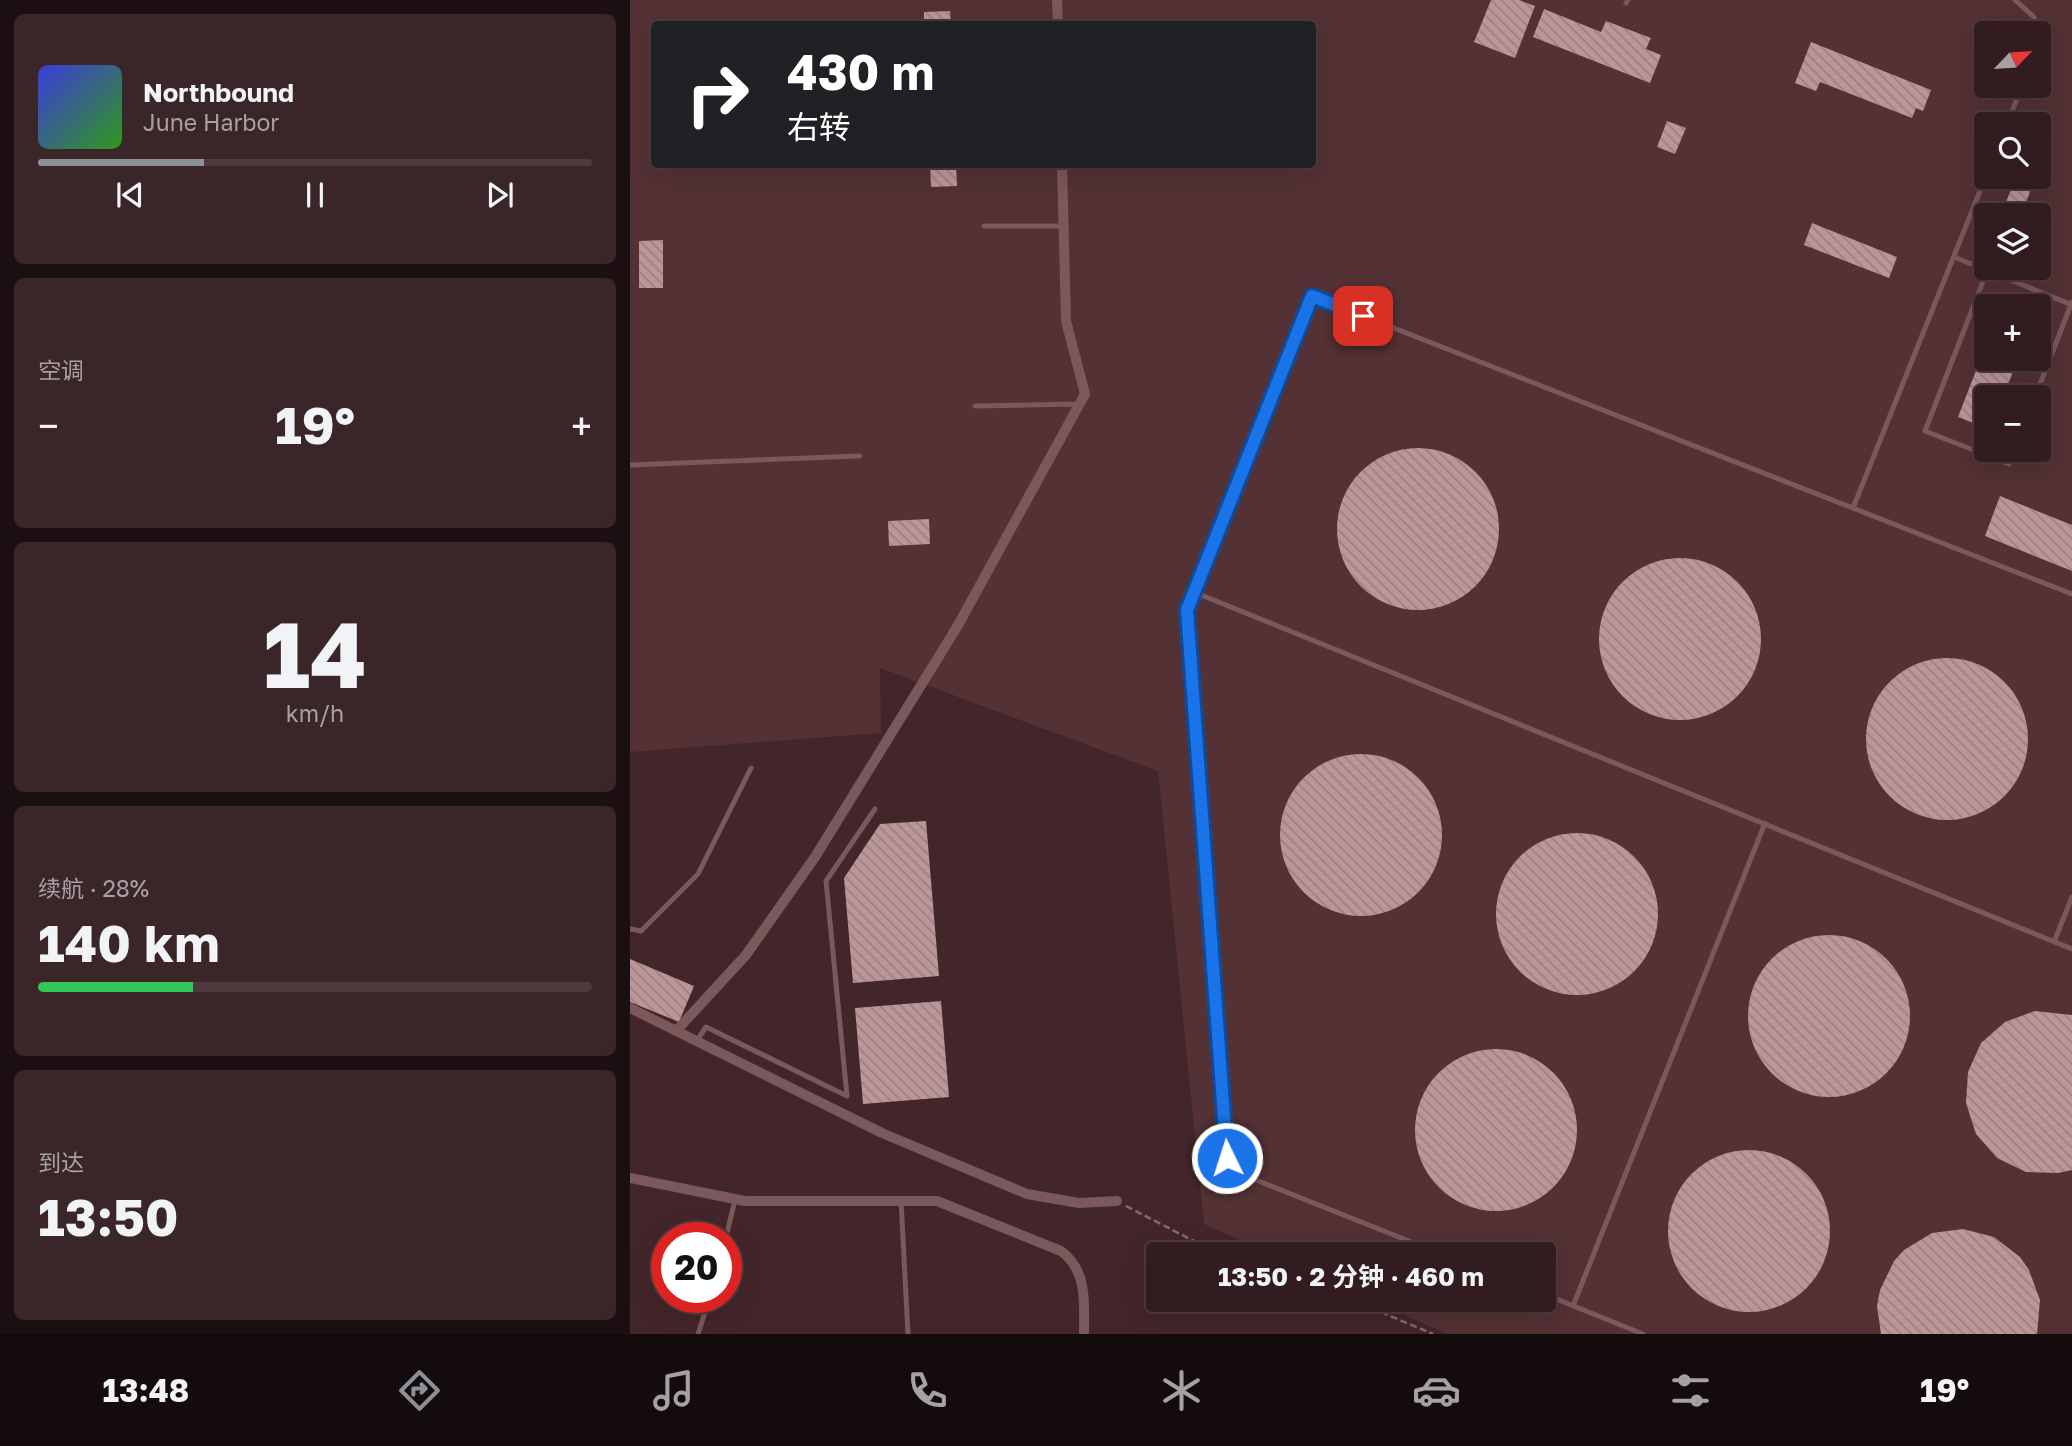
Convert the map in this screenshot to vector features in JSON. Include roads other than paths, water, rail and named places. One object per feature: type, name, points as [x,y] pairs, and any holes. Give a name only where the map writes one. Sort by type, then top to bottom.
[{"type":"street","points":[[1057,0],[1058,21]]},
{"type":"street","points":[[676,1031],[746,955],[815,857],[957,627],[1085,394],[1066,321],[1062,168]]},
{"type":"street","points":[[630,1008],[883,1133],[1027,1194],[1079,1203],[1117,1201]]},
{"type":"street","points":[[630,1178],[735,1200],[937,1201],[956,1207],[1061,1251],[1073,1260],[1084,1287],[1083,1334]]},
{"type":"lane","points":[[2015,0],[2034,17],[2035,21]]},
{"type":"lane","points":[[1853,508],[1981,189]]},
{"type":"lane","points":[[984,226],[1064,226]]},
{"type":"lane","points":[[1954,257],[1974,265]]},
{"type":"lane","points":[[1974,450],[1925,431],[1984,280]]},
{"type":"lane","points":[[2010,280],[2072,304],[2040,385]]},
{"type":"lane","points":[[1411,1242],[1236,1172],[1227,1158],[1187,610],[1312,296],[2072,594]]},
{"type":"lane","points":[[975,406],[1079,404]]},
{"type":"lane","points":[[630,465],[860,456]]},
{"type":"lane","points":[[1194,593],[2072,949]]},
{"type":"lane","points":[[630,929],[641,931],[698,874],[751,768]]},
{"type":"lane","points":[[696,1042],[706,1027],[847,1097],[826,881],[875,810]]},
{"type":"lane","points":[[1573,1306],[1765,823]]},
{"type":"lane","points":[[2054,942],[2072,897]]},
{"type":"lane","points":[[730,1222],[735,1200]]},
{"type":"lane","points":[[901,1200],[908,1334]]},
{"type":"lane","points":[[1556,1299],[1643,1334]]},
{"type":"lane","points":[[698,1334],[705,1313]]}]
